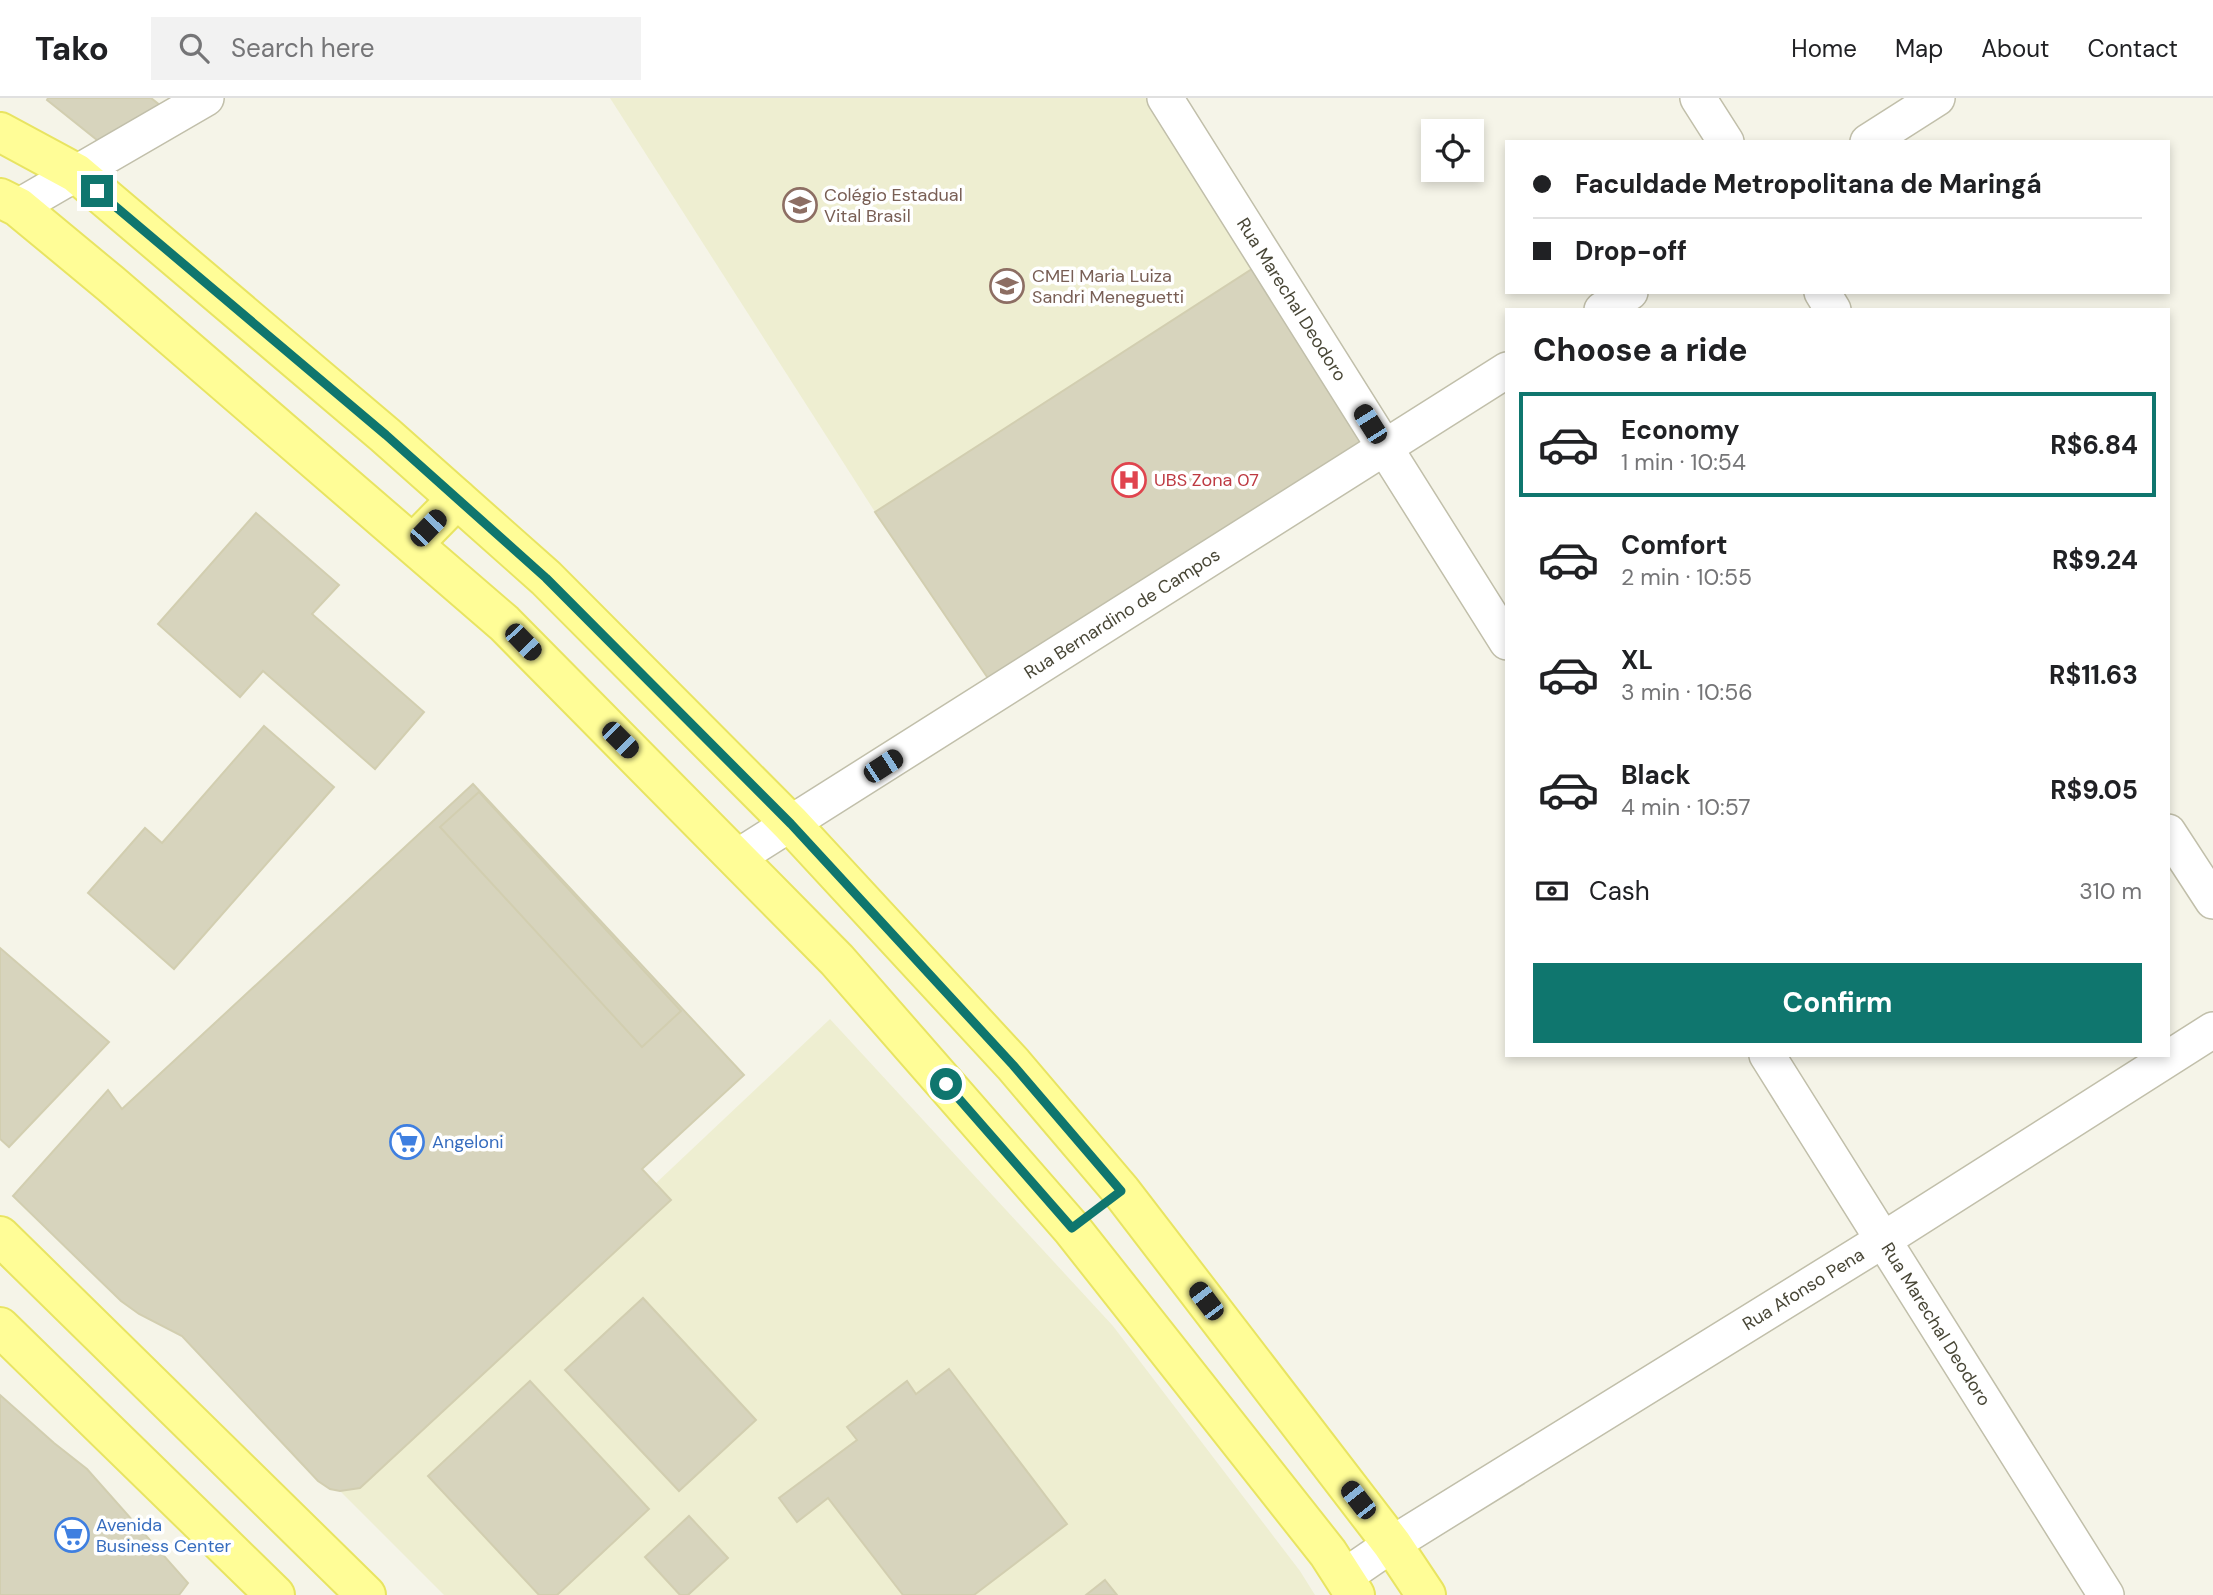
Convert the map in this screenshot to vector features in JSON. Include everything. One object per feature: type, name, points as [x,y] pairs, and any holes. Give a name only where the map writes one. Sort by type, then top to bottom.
[{"type":"main road","points":[[0,132],[76,173],[386,435],[546,578],[791,824],[1013,1065],[1121,1191],[1392,1544],[1426,1595]]},
{"type":"main road","points":[[9,203],[414,543],[504,622],[837,960],[1072,1228],[1328,1553],[1349,1586]]},
{"type":"main road","points":[[414,543],[457,499]]},
{"type":"main road","points":[[1072,1228],[1121,1191]]},
{"type":"main road","points":[[0,1236],[366,1595]]},
{"type":"main road","points":[[0,1327],[275,1595]]},
{"type":"street","points":[[9,203],[76,173],[206,98]]},
{"type":"street","name":"Rua Marechal Deodoro","points":[[1165,98],[1505,639]]},
{"type":"street","points":[[1698,98],[1725,140]]},
{"type":"street","points":[[1871,140],[1937,98]]},
{"type":"street","points":[[1605,308],[1627,294]]},
{"type":"street","name":"Rua Bernardino de Campos","points":[[736,858],[1505,371]]},
{"type":"street","points":[[2170,835],[2213,901]]},
{"type":"street","name":"Rua Afonso Pena","points":[[1349,1586],[1392,1544],[1883,1240],[2213,1030]]},
{"type":"street","name":"Rua Marechal Deodoro","points":[[1768,1057],[2106,1595]]},
{"type":"shaded area","name":"CMEI Maria Luiza Sandri Meneguetti","points":[[610,98],[1165,98],[1266,260],[875,512]]},
{"type":"shaded area","points":[[830,1019],[1113,1326],[1300,1571],[1315,1595],[444,1595],[335,1486]]},
{"type":"building","points":[[151,98],[161,106],[102,144],[47,100]]},
{"type":"building","name":"UBS Zona 07","points":[[1266,260],[1384,448],[998,693],[875,512]]},
{"type":"building","points":[[256,513],[339,585],[312,614],[424,712],[375,769],[263,671],[240,697],[158,624]]},
{"type":"building","points":[[264,726],[334,787],[174,969],[88,893],[145,828],[162,843]]},
{"type":"building","points":[[473,784],[744,1075],[642,1169],[671,1200],[360,1488],[340,1491],[330,1489],[318,1481],[182,1336],[139,1314],[121,1301],[13,1196],[108,1090],[122,1109]]},
{"type":"building","points":[[479,792],[681,1011],[642,1047],[440,827]]},
{"type":"building","points":[[0,948],[109,1042],[9,1147],[0,1139]]},
{"type":"building","points":[[643,1298],[756,1420],[679,1491],[565,1370]]},
{"type":"building","points":[[949,1369],[1067,1524],[974,1595],[903,1595],[828,1498],[797,1522],[779,1498],[857,1440],[847,1427],[907,1381],[916,1394]]},
{"type":"building","points":[[530,1381],[649,1509],[557,1595],[539,1595],[428,1476]]},
{"type":"building","name":"Avenida Business Center","points":[[0,1395],[87,1469],[188,1583],[179,1595],[0,1595]]},
{"type":"building","points":[[689,1516],[728,1558],[688,1595],[680,1595],[645,1557]]},
{"type":"building","points":[[1105,1580],[1117,1595],[1086,1595]]},
{"type":"place","name":"Colégio Estadual Vital Brasil","points":[[800,205]]},
{"type":"place","name":"CMEI Maria Luiza Sandri Meneguetti","points":[[1007,286]]},
{"type":"place","name":"UBS Zona 07","points":[[1129,480]]},
{"type":"place","name":"Angeloni","points":[[407,1142]]},
{"type":"place","name":"Avenida Business Center","points":[[72,1535]]},
{"type":"route","points":[[97,191],[386,435],[546,578],[791,824],[1013,1065],[1121,1191],[1072,1228],[946,1084]]}]
